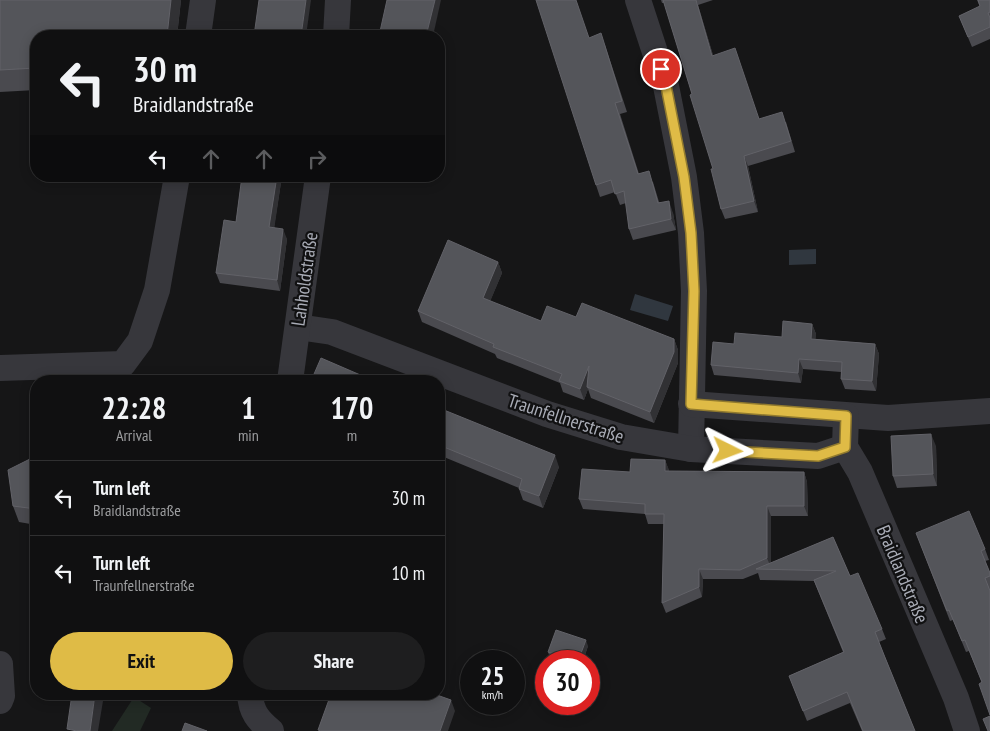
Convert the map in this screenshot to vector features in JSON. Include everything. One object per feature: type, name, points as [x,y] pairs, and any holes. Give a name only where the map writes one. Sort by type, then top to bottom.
[{"type":"street","points":[[199,30],[202,0]]},
{"type":"street","points":[[336,30],[338,0]]},
{"type":"street","points":[[638,0],[666,86],[684,177],[691,233],[694,291],[691,449]]},
{"type":"street","points":[[0,368],[123,364],[140,341],[157,290],[176,182]]},
{"type":"street","name":"Lahholdstraße","points":[[291,375],[317,182]]},
{"type":"street","name":"Traunfellnerstraße","points":[[298,327],[332,332],[586,428],[621,437],[691,449],[818,456],[845,447]]},
{"type":"street","points":[[691,404],[888,418],[990,411]]},
{"type":"street","points":[[845,447],[846,416]]},
{"type":"street","name":"Braidlandstraße","points":[[845,447],[860,472],[956,698],[967,731]]},
{"type":"street","points":[[0,664],[2,696],[0,701]]},
{"type":"street","points":[[251,700],[257,718],[271,731]]},
{"type":"shaded area","points":[[816,249],[816,264],[789,265],[789,250]]},
{"type":"shaded area","points":[[635,294],[673,306],[668,321],[630,310]]},
{"type":"shaded area","points":[[132,700],[139,700],[151,708],[140,731],[112,731]]},
{"type":"building","points":[[0,0],[171,0],[168,30],[30,30],[30,68],[0,70]]},
{"type":"building","points":[[259,0],[306,0],[302,30],[255,30]]},
{"type":"building","points":[[387,0],[435,0],[428,30],[380,30]]},
{"type":"building","points":[[536,0],[576,0],[589,38],[601,33],[622,101],[615,103],[638,174],[649,171],[658,203],[669,201],[671,219],[629,229],[624,191],[615,194],[611,180],[596,185]]},
{"type":"building","points":[[663,0],[696,0],[712,56],[735,48],[759,119],[782,112],[791,141],[744,156],[754,201],[721,209],[711,169],[713,169]]},
{"type":"building","points":[[978,0],[990,0],[990,12],[988,13],[990,27],[968,37],[959,16],[980,6]]},
{"type":"building","points":[[241,182],[276,182],[269,227],[283,229],[277,280],[216,273],[224,220],[236,222]]},
{"type":"building","points":[[448,240],[498,262],[483,298],[541,321],[547,306],[576,317],[582,303],[674,339],[674,352],[650,412],[587,387],[589,366],[580,389],[559,381],[562,374],[493,347],[494,344],[418,311]]},
{"type":"building","points":[[783,321],[812,324],[811,339],[875,344],[872,381],[841,379],[842,362],[799,359],[798,373],[711,365],[713,342],[734,344],[735,333],[782,337]]},
{"type":"building","points":[[321,358],[360,375],[314,375]]},
{"type":"building","points":[[445,410],[555,455],[539,496],[519,489],[522,479],[445,447]]},
{"type":"building","points":[[931,434],[933,474],[893,476],[891,436]]},
{"type":"building","points":[[30,459],[30,508],[13,506],[8,470]]},
{"type":"building","points":[[631,459],[665,460],[665,471],[804,472],[804,506],[767,506],[767,558],[740,570],[699,569],[699,587],[662,603],[664,514],[645,514],[645,504],[579,499],[582,469],[630,472]]},
{"type":"building","points":[[969,511],[985,549],[981,551],[990,573],[990,576],[985,578],[990,591],[990,715],[979,684],[982,682],[965,640],[962,641],[949,610],[947,611],[916,533]]},
{"type":"building","points":[[833,537],[850,576],[858,573],[882,629],[875,632],[915,731],[863,731],[847,692],[803,711],[789,676],[844,652],[814,580],[836,571],[756,569]]},
{"type":"building","points":[[556,630],[586,640],[582,650],[549,650]]},
{"type":"building","points":[[445,698],[451,700],[440,731],[318,730],[329,700],[445,700]]},
{"type":"building","points":[[71,700],[94,700],[90,731],[67,729]]},
{"type":"building","points":[[990,716],[990,731],[988,731],[983,719]]},
{"type":"building","points":[[185,723],[207,731],[182,731]]},
{"type":"route","points":[[661,69],[684,177],[691,233],[694,291],[691,404],[846,416],[845,447],[818,456],[728,451]]}]
